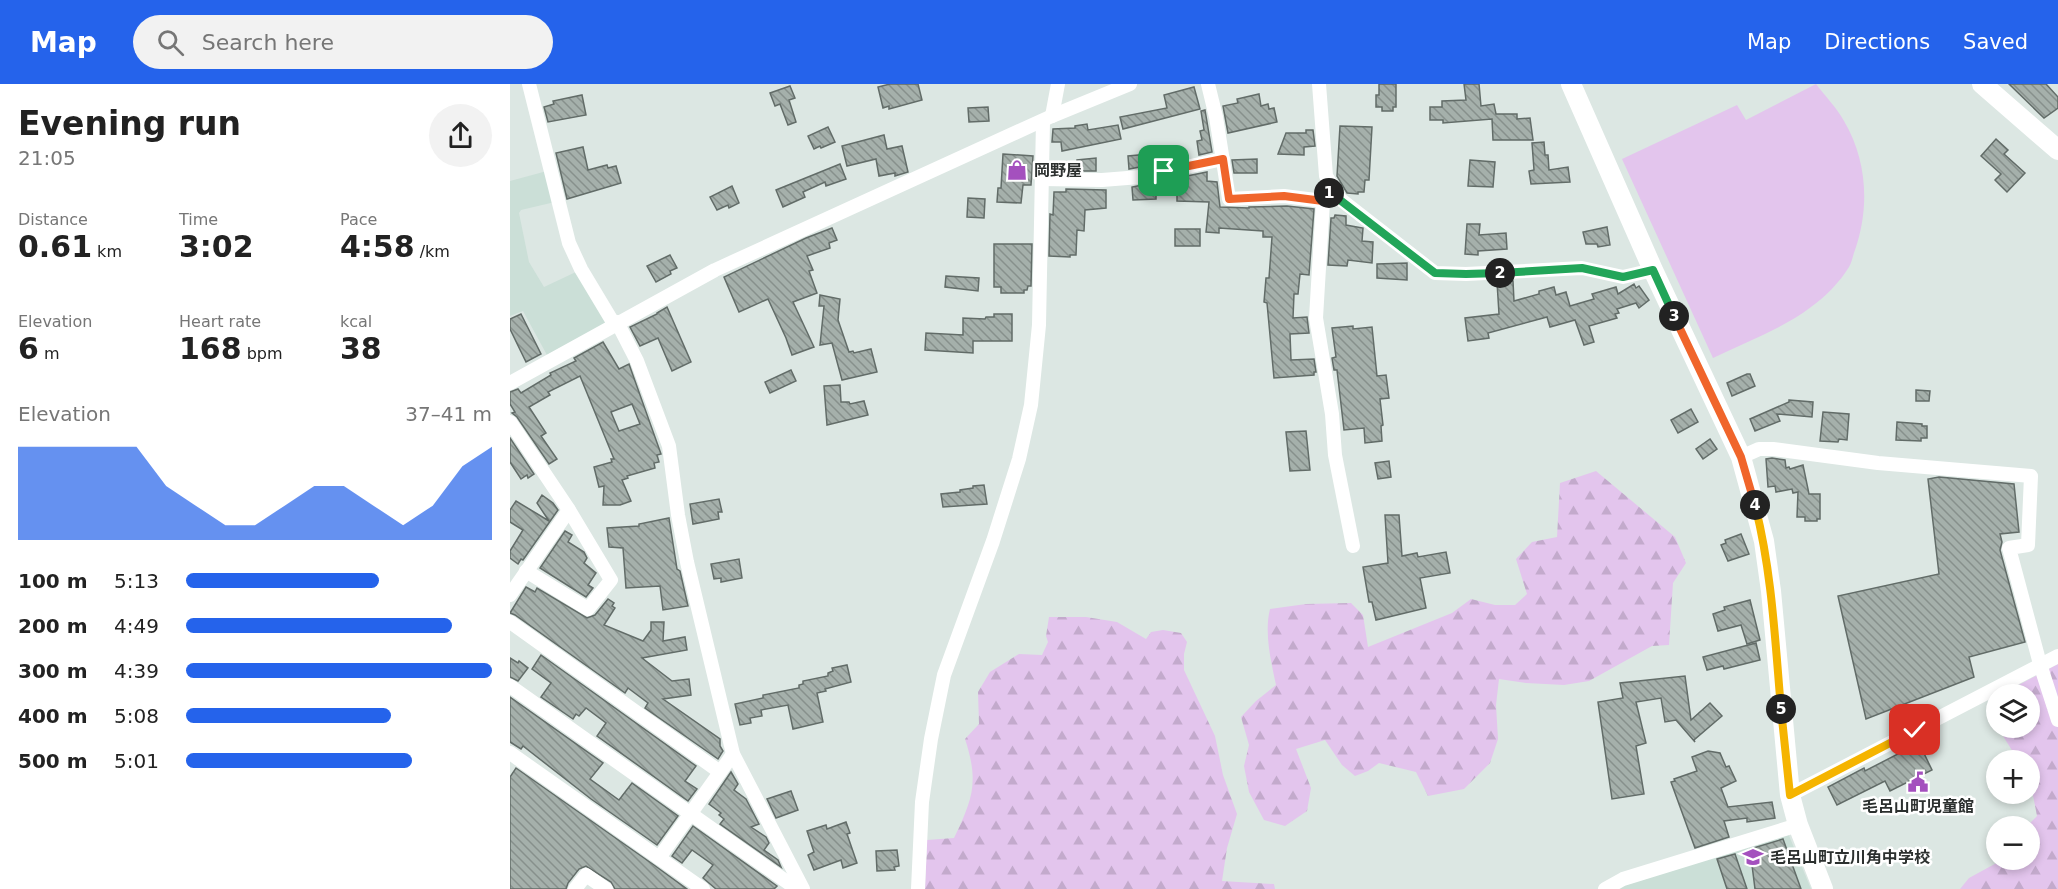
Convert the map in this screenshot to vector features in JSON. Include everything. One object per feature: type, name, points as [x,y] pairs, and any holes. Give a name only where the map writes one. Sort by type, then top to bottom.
[{"type":"street","points":[[529,84],[569,243],[581,269],[638,362],[669,446],[678,514],[689,571],[733,754],[803,889]]},
{"type":"street","points":[[918,889],[922,801],[944,675],[993,541],[1019,459],[1031,405],[1040,325],[1042,179],[1047,119],[1058,84]]},
{"type":"street","points":[[510,383],[615,323],[715,270],[1047,119],[1130,84]]},
{"type":"street","points":[[1208,84],[1216,117],[1229,199],[1284,196],[1323,201]]},
{"type":"street","points":[[1319,84],[1326,176],[1340,200],[1435,273],[1466,274],[1582,268],[1623,277],[1653,270]]},
{"type":"street","points":[[1571,84],[1653,270],[1741,457],[1764,541],[1771,591],[1790,795],[1798,825],[1823,889]]},
{"type":"street","points":[[1982,84],[2058,150]]},
{"type":"street","points":[[1042,179],[1102,180],[1140,177],[1223,159]]},
{"type":"street","points":[[1333,187],[1323,201],[1316,318],[1332,414],[1335,455],[1353,546]]},
{"type":"street","points":[[510,422],[569,510],[611,580],[588,609],[526,570]]},
{"type":"street","points":[[1741,457],[1759,448],[1878,463],[2031,476],[2028,545],[2009,548],[2040,664],[2058,720]]},
{"type":"street","points":[[510,595],[569,510]]},
{"type":"street","points":[[510,622],[720,772]]},
{"type":"street","points":[[1790,795],[2058,656]]},
{"type":"street","points":[[510,687],[797,889]]},
{"type":"street","points":[[510,753],[703,889]]},
{"type":"street","points":[[659,858],[733,754]]},
{"type":"street","points":[[1605,889],[1623,879],[1798,825]]},
{"type":"street","points":[[576,889],[586,875],[606,889]]},
{"type":"shaded area","points":[[547,171],[555,202],[521,210],[519,213],[529,262],[544,287],[578,271],[606,318],[605,324],[547,355],[523,311],[510,316],[510,181]]},
{"type":"shaded area","name":"毛呂山町立川角中学校","points":[[1788,833],[1811,889],[1613,889]]},
{"type":"green space","points":[[1816,84],[1844,121],[1852,136],[1862,168],[1863,217],[1851,263],[1832,289],[1800,315],[1776,329],[1713,358],[1622,159],[1737,105],[1746,120]]},
{"type":"green space","points":[[1596,471],[1675,537],[1686,563],[1673,583],[1669,645],[1652,646],[1589,681],[1564,685],[1499,679],[1496,705],[1498,739],[1490,763],[1464,789],[1428,796],[1416,772],[1379,763],[1355,776],[1342,765],[1325,740],[1296,749],[1311,788],[1307,811],[1285,826],[1264,820],[1249,792],[1244,766],[1249,745],[1241,717],[1276,685],[1268,637],[1270,609],[1306,604],[1351,603],[1363,615],[1368,647],[1452,613],[1471,599],[1495,605],[1515,605],[1527,594],[1516,559],[1532,542],[1557,537],[1560,483]]},
{"type":"green space","points":[[1049,617],[1086,617],[1117,622],[1146,639],[1151,632],[1163,630],[1181,633],[1187,642],[1184,670],[1215,736],[1223,775],[1237,814],[1227,848],[1222,881],[1274,884],[1275,889],[925,889],[927,840],[954,838],[970,800],[973,779],[965,739],[979,724],[978,692],[990,672],[1019,654],[1042,655],[1048,642],[1046,636]]},
{"type":"green space","points":[[2058,664],[2058,889],[1960,889],[1969,878],[1986,869],[2040,870],[2040,816],[2037,816],[2035,804],[2040,804],[2040,750],[2012,750],[2004,738],[2040,738],[2040,684],[2021,684]]},
{"type":"building","points":[[890,84],[918,84],[922,100],[889,109],[889,106],[883,108],[878,87]]},
{"type":"building","points":[[1379,84],[1396,84],[1396,107],[1393,107],[1393,111],[1382,111],[1382,107],[1376,107]]},
{"type":"building","points":[[1464,84],[1479,84],[1481,106],[1494,104],[1496,114],[1517,114],[1517,119],[1530,118],[1533,140],[1493,140],[1492,119],[1443,123],[1443,120],[1430,120],[1430,107],[1442,107],[1442,101],[1466,100]]},
{"type":"building","points":[[2009,84],[2046,84],[2058,97],[2058,108],[2044,118]]},
{"type":"building","points":[[790,86],[795,98],[789,100],[796,122],[788,125],[780,104],[775,106],[770,93]]},
{"type":"building","points":[[1194,87],[1200,109],[1123,129],[1120,117],[1167,108],[1164,95]]},
{"type":"building","points":[[1259,94],[1261,106],[1268,104],[1269,109],[1274,108],[1277,122],[1228,133],[1223,106],[1238,103],[1237,99]]},
{"type":"building","points":[[582,95],[586,115],[548,122],[544,107],[554,104],[553,101]]},
{"type":"building","points":[[988,107],[989,121],[969,122],[968,108]]},
{"type":"building","points":[[1205,110],[1212,152],[1199,155],[1197,141],[1202,140],[1200,131],[1204,130],[1201,111]]},
{"type":"building","points":[[1087,124],[1088,130],[1118,125],[1121,139],[1062,151],[1061,142],[1052,142],[1053,129],[1075,128],[1075,126]]},
{"type":"building","points":[[1340,126],[1372,127],[1369,180],[1365,180],[1364,192],[1358,192],[1358,194],[1347,193],[1337,176]]},
{"type":"building","points":[[828,127],[835,142],[814,149],[808,136]]},
{"type":"building","points":[[1306,130],[1313,130],[1315,146],[1304,147],[1304,155],[1278,154],[1286,133],[1306,133]]},
{"type":"building","points":[[884,135],[887,149],[902,146],[908,172],[895,176],[895,173],[879,176],[876,159],[847,166],[842,146]]},
{"type":"building","points":[[1996,139],[2008,150],[2004,154],[2025,173],[2007,192],[1995,180],[2001,174],[1981,156]]},
{"type":"building","points":[[1544,142],[1549,170],[1568,167],[1570,182],[1531,184],[1529,171],[1534,170],[1532,143]]},
{"type":"building","points":[[583,147],[588,170],[607,165],[608,168],[616,166],[621,183],[567,199],[556,153]]},
{"type":"building","name":"岡野屋","points":[[1003,154],[1033,156],[1031,185],[1023,185],[1021,203],[997,202],[998,188],[1001,188]]},
{"type":"building","points":[[1149,154],[1150,159],[1177,155],[1177,160],[1129,169],[1128,156]]},
{"type":"building","points":[[1096,158],[1096,171],[1077,171],[1077,160]]},
{"type":"building","points":[[1257,159],[1257,173],[1234,173],[1232,160]]},
{"type":"building","points":[[1470,160],[1495,162],[1493,187],[1468,186]]},
{"type":"building","points":[[840,164],[846,179],[826,186],[825,182],[803,192],[805,197],[783,207],[776,190]]},
{"type":"building","points":[[1207,172],[1207,181],[1217,182],[1220,207],[1287,206],[1314,209],[1309,275],[1300,274],[1298,294],[1294,294],[1293,318],[1307,317],[1309,333],[1290,334],[1291,360],[1314,359],[1316,372],[1314,375],[1274,378],[1267,303],[1264,302],[1266,278],[1269,278],[1272,237],[1263,237],[1263,231],[1219,228],[1219,233],[1206,232],[1209,202],[1177,201],[1177,193],[1156,194],[1156,199],[1133,200],[1132,187]]},
{"type":"building","points":[[732,186],[739,203],[717,210],[710,197]]},
{"type":"building","points":[[1066,189],[1106,190],[1106,208],[1085,210],[1084,231],[1077,230],[1076,255],[1049,256],[1050,214],[1053,215],[1054,192],[1066,192]]},
{"type":"building","points":[[968,198],[985,199],[984,218],[967,217]]},
{"type":"building","points":[[1335,215],[1346,216],[1346,225],[1363,228],[1362,241],[1373,242],[1372,263],[1348,260],[1347,266],[1328,265],[1331,218]]},
{"type":"building","points":[[1467,224],[1480,224],[1479,235],[1506,233],[1507,249],[1478,251],[1478,255],[1465,254]]},
{"type":"building","points":[[1607,227],[1610,245],[1598,247],[1597,244],[1586,244],[1583,232]]},
{"type":"building","points":[[832,228],[837,240],[829,243],[830,248],[807,256],[813,270],[809,271],[817,293],[793,302],[814,347],[792,355],[768,299],[739,312],[724,277]]},
{"type":"building","points":[[1175,229],[1200,229],[1200,246],[1175,246]]},
{"type":"building","points":[[994,244],[1032,244],[1031,286],[1024,290],[1024,293],[1001,293],[1001,287],[994,287]]},
{"type":"building","points":[[670,255],[677,268],[656,282],[647,266]]},
{"type":"building","points":[[1407,263],[1407,280],[1377,278],[1377,264]]},
{"type":"building","points":[[946,276],[979,278],[978,291],[945,287]]},
{"type":"building","points":[[1513,281],[1514,301],[1554,287],[1556,295],[1566,292],[1570,306],[1594,299],[1592,294],[1616,287],[1618,294],[1634,284],[1636,288],[1639,286],[1649,300],[1639,308],[1636,303],[1617,309],[1619,313],[1615,314],[1617,318],[1589,326],[1594,342],[1584,345],[1575,320],[1550,327],[1547,317],[1488,333],[1489,338],[1468,341],[1465,318],[1499,314],[1497,282]]},
{"type":"building","points":[[820,295],[840,299],[838,320],[849,352],[871,349],[877,372],[842,380],[832,343],[820,345],[824,306],[819,306]]},
{"type":"building","points":[[667,307],[691,362],[672,371],[658,338],[640,346],[630,327]]},
{"type":"building","points":[[521,314],[541,354],[526,362],[510,329],[510,319]]},
{"type":"building","points":[[994,314],[1012,314],[1012,341],[973,341],[973,353],[925,350],[926,333],[963,335],[963,318],[985,319],[994,317]]},
{"type":"building","points":[[1353,326],[1353,329],[1372,327],[1377,376],[1386,375],[1389,398],[1380,399],[1382,441],[1365,443],[1364,428],[1344,430],[1337,370],[1334,370],[1332,358],[1336,357],[1332,328]]},
{"type":"building","points":[[603,342],[619,369],[629,364],[661,454],[657,455],[659,462],[654,463],[655,468],[627,476],[628,478],[622,480],[631,501],[620,505],[603,505],[604,486],[599,487],[594,467],[612,462],[611,459],[614,459],[580,376],[548,392],[550,395],[529,407],[546,433],[541,436],[557,459],[549,464],[512,413],[515,412],[510,404],[510,392],[518,389],[521,393],[551,375],[550,373],[576,361],[574,358]],"holes":[[[632,404],[640,424],[619,431],[611,412]]]},
{"type":"building","points":[[791,370],[796,381],[770,393],[765,382]]},
{"type":"building","points":[[1750,374],[1755,386],[1732,396],[1727,383]]},
{"type":"building","points":[[840,385],[841,402],[850,404],[864,401],[868,415],[827,425],[824,386]]},
{"type":"building","points":[[1916,390],[1930,391],[1929,401],[1916,401]]},
{"type":"building","points":[[1789,400],[1813,402],[1812,417],[1777,414],[1780,421],[1755,431],[1750,419]]},
{"type":"building","points":[[1691,409],[1698,422],[1678,433],[1671,420]]},
{"type":"building","points":[[1823,412],[1849,414],[1847,440],[1820,441]]},
{"type":"building","points":[[1897,422],[1927,426],[1927,438],[1921,438],[1921,441],[1896,440]]},
{"type":"building","points":[[1306,431],[1310,470],[1290,471],[1286,432]]},
{"type":"building","points":[[510,438],[534,474],[528,478],[527,475],[521,479],[510,462]]},
{"type":"building","points":[[1710,439],[1717,449],[1703,459],[1696,449]]},
{"type":"building","points":[[1766,459],[1785,460],[1786,468],[1790,469],[1803,465],[1809,494],[1820,494],[1820,519],[1805,521],[1805,517],[1797,517],[1798,492],[1793,493],[1792,489],[1776,492],[1775,486],[1768,487]]},
{"type":"building","points":[[1389,461],[1391,477],[1378,479],[1375,463]]},
{"type":"building","points":[[1939,477],[2014,484],[2019,532],[2000,534],[2002,542],[2000,550],[2025,642],[1969,657],[1974,677],[1866,719],[1838,596],[1939,574],[1928,479]]},
{"type":"building","points":[[984,485],[987,504],[943,507],[941,494],[960,492],[960,490],[973,488],[973,486]]},
{"type":"building","points":[[542,495],[558,510],[518,564],[510,558],[510,551],[523,530],[510,522],[510,510],[516,501],[549,521],[537,503]]},
{"type":"building","points":[[719,499],[722,512],[718,512],[719,519],[693,524],[690,504]]},
{"type":"building","points":[[1385,515],[1399,515],[1402,556],[1417,553],[1418,557],[1446,552],[1450,573],[1420,578],[1426,608],[1376,620],[1372,602],[1369,602],[1363,567],[1388,563]]},
{"type":"building","points":[[669,518],[677,569],[680,571],[688,606],[663,610],[660,586],[626,588],[623,548],[609,547],[607,528],[639,526],[639,524]]},
{"type":"building","points":[[565,531],[572,535],[568,542],[584,552],[587,558],[584,563],[596,573],[588,585],[593,588],[586,597],[540,568]]},
{"type":"building","points":[[1741,534],[1749,554],[1728,561],[1721,545],[1726,543],[1725,540]]},
{"type":"building","points":[[739,559],[742,578],[721,582],[721,578],[714,579],[711,564]]},
{"type":"building","points":[[526,587],[535,592],[537,588],[587,618],[595,615],[608,599],[614,603],[612,606],[615,608],[604,625],[643,641],[651,630],[651,622],[664,622],[663,641],[685,637],[687,650],[642,658],[672,681],[689,679],[691,695],[663,699],[720,739],[723,751],[718,759],[645,708],[648,703],[628,688],[625,693],[510,613]]},
{"type":"building","points":[[1750,600],[1760,640],[1747,644],[1741,625],[1718,631],[1713,614],[1725,610],[1724,607]]},
{"type":"building","points":[[1756,643],[1760,660],[1724,669],[1723,666],[1707,670],[1703,657]]},
{"type":"building","points":[[541,655],[696,766],[685,781],[697,789],[688,801],[597,736],[606,723],[586,708],[579,716],[576,714],[573,719],[541,697],[551,683],[532,669]]},
{"type":"building","points":[[510,658],[528,668],[518,681],[510,677]]},
{"type":"building","points":[[847,665],[851,682],[817,693],[823,722],[793,729],[788,705],[761,710],[762,716],[750,718],[751,723],[740,725],[735,704],[763,698],[763,695],[799,688],[803,681],[828,676],[828,673],[833,671],[832,668]]},
{"type":"building","points":[[1685,676],[1691,720],[1710,703],[1722,716],[1694,740],[1695,742],[1676,720],[1665,722],[1661,698],[1636,702],[1646,743],[1636,746],[1644,794],[1612,799],[1598,702],[1623,698],[1620,683]]},
{"type":"building","points":[[510,697],[603,763],[590,779],[619,800],[632,783],[678,816],[657,845],[591,799],[523,746],[521,749],[510,742]]},
{"type":"building","points":[[1919,743],[1932,770],[1890,791],[1885,781],[1837,805],[1828,787]]},
{"type":"building","points":[[1708,751],[1720,753],[1736,781],[1721,788],[1728,807],[1772,802],[1775,818],[1747,822],[1747,818],[1724,821],[1729,837],[1695,848],[1671,782],[1697,771],[1692,757]]},
{"type":"building","points":[[516,768],[687,889],[615,889],[611,882],[586,866],[579,869],[566,889],[510,889],[510,777]]},
{"type":"building","points":[[731,772],[738,784],[734,790],[746,799],[759,824],[751,827],[766,837],[769,843],[764,850],[778,860],[781,867],[720,824],[724,819],[719,815],[721,813],[709,804]]},
{"type":"building","points":[[791,791],[798,810],[776,818],[767,799]]},
{"type":"building","points":[[846,822],[850,833],[847,834],[857,863],[843,868],[841,860],[814,870],[808,855],[814,852],[807,831],[826,825],[827,829]]},
{"type":"building","points":[[693,826],[777,886],[774,889],[716,889],[703,878],[713,865],[692,850],[682,863],[672,856]]},
{"type":"building","points":[[1783,839],[1801,889],[1755,889],[1750,849]]},
{"type":"building","points":[[897,850],[899,866],[894,867],[895,870],[877,871],[876,851]]},
{"type":"building","points":[[1735,854],[1747,889],[1727,889],[1717,859]]},
{"type":"place","name":"岡野屋","points":[[1017,170]]},
{"type":"place","name":"毛呂山町児童館","points":[[1918,782]]},
{"type":"place","name":"毛呂山町立川角中学校","points":[[1753,857]]},
{"type":"route","points":[[1164,171],[1223,159],[1229,199],[1284,196],[1323,201],[1333,187],[1340,200],[1435,273],[1466,274],[1582,268],[1623,277],[1653,270],[1741,457],[1755,504],[1764,541],[1771,591],[1790,795],[1915,730]]}]
